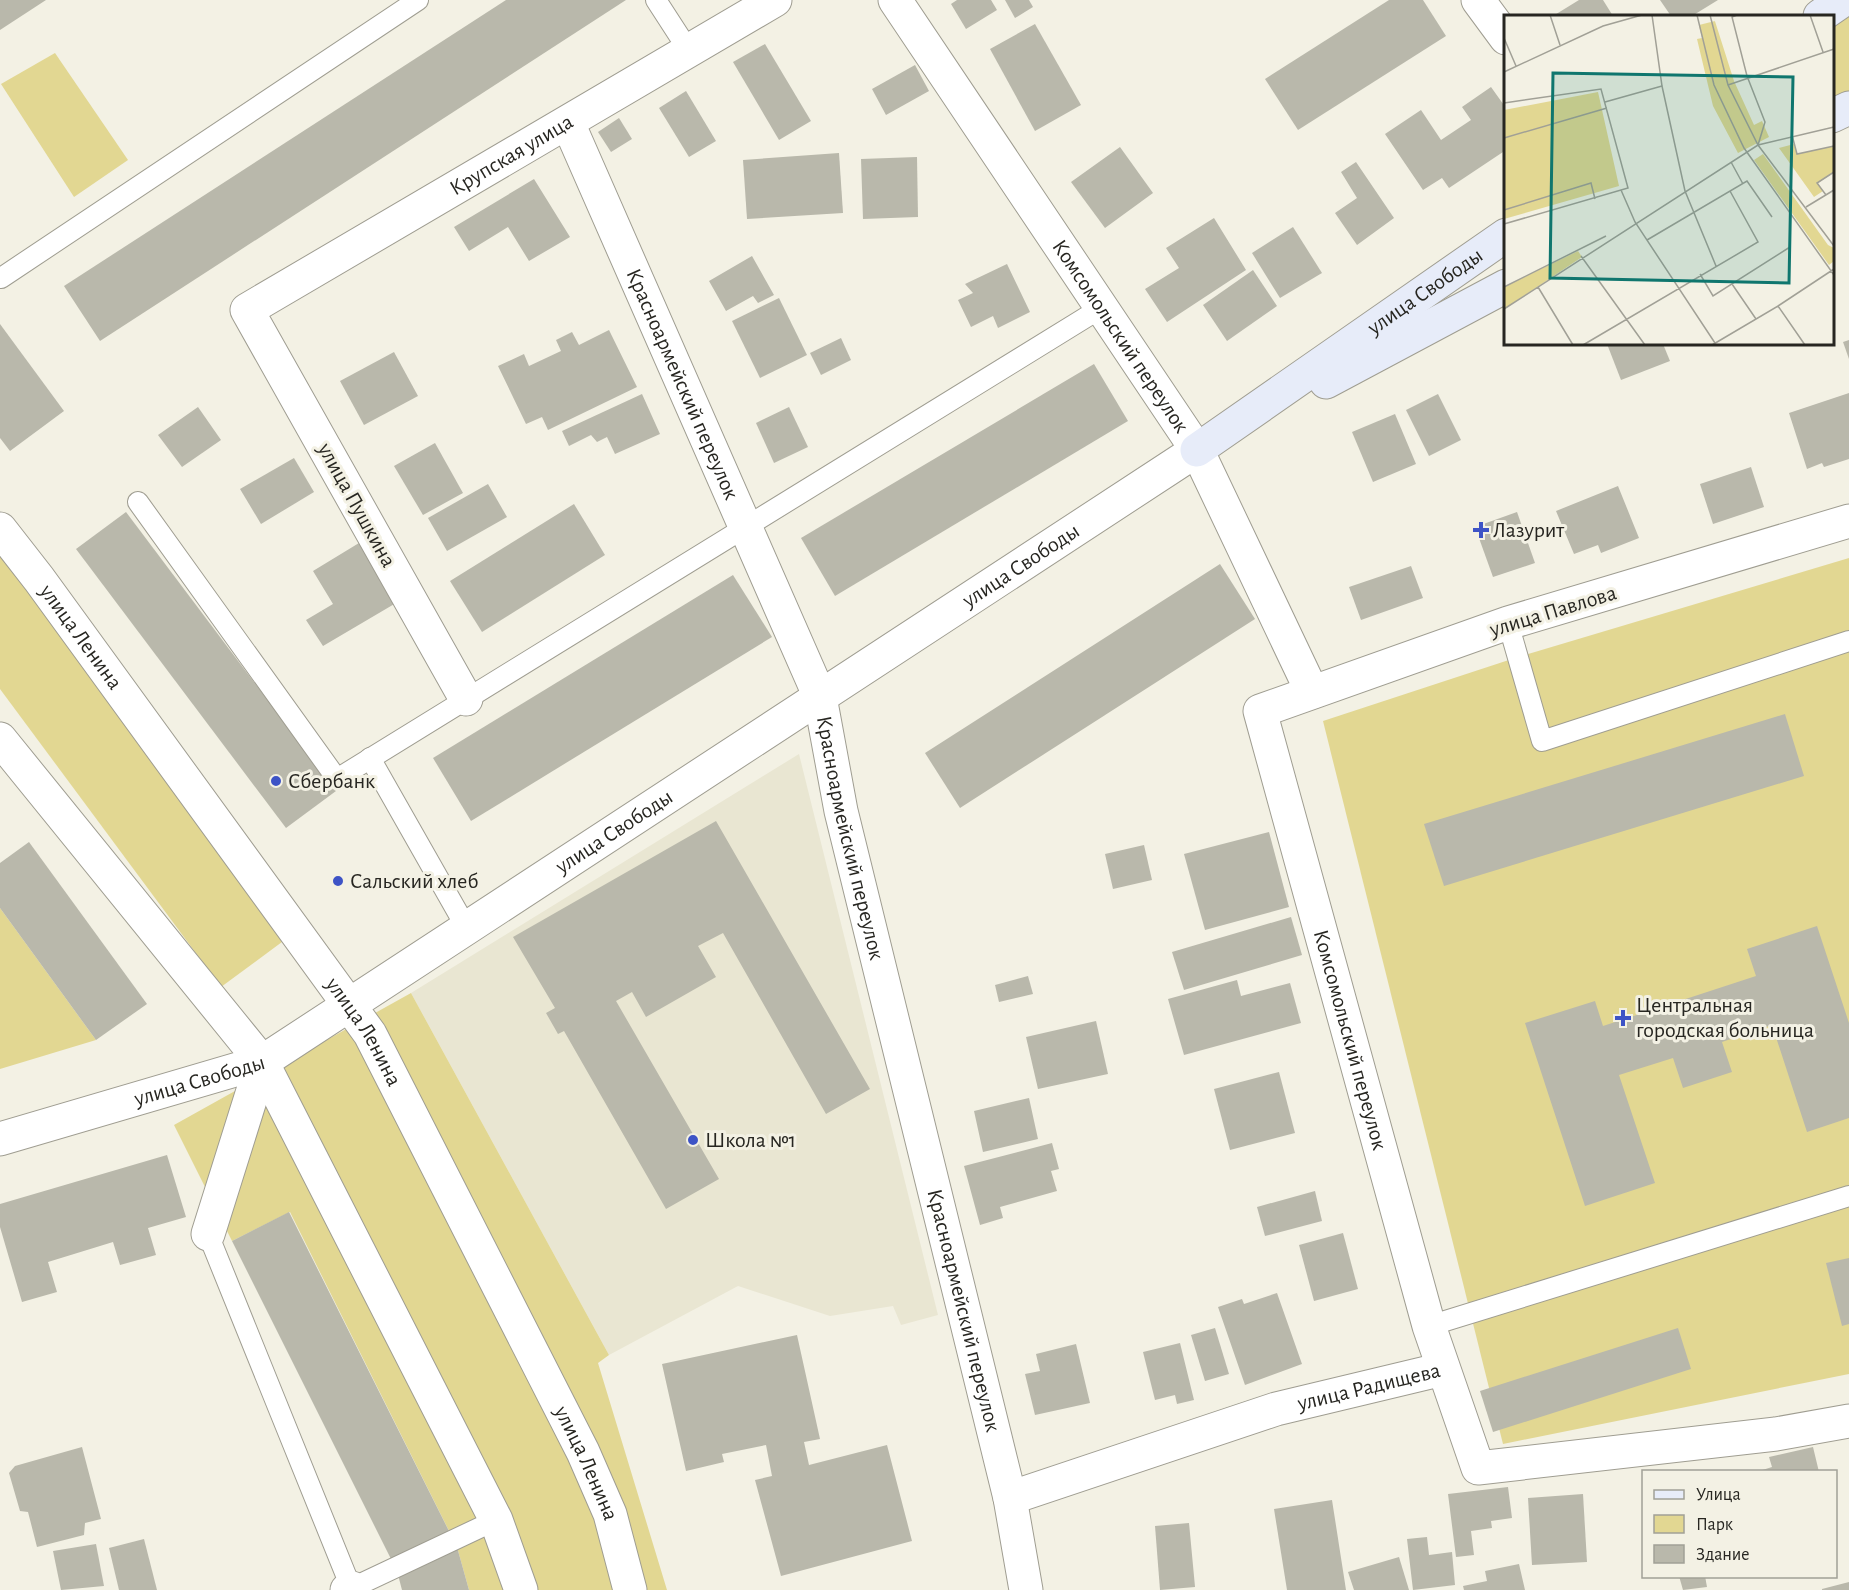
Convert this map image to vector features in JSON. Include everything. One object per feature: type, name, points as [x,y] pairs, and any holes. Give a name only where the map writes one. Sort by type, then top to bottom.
[{"type":"street","name":"Крупская улица","points":[[247,310],[775,0]]},
{"type":"street","name":"Комсомольский переулок","points":[[895,0],[1197,450],[1312,692]]},
{"type":"street","points":[[1478,0],[1504,35]]},
{"type":"street","points":[[1822,15],[1844,0]]},
{"type":"street","points":[[1834,116],[1849,108]]},
{"type":"street","name":"Красноармейский переулок","points":[[568,123],[820,697],[841,811],[1010,1497],[1026,1590]]},
{"type":"street","name":"улица Свободы","points":[[1,1137],[262,1062],[1197,450],[1504,236]]},
{"type":"street","name":"улица Свободы","points":[[1197,450],[1504,287]]},
{"type":"street","name":"улица Пушкина","points":[[247,310],[466,699]]},
{"type":"street","name":"улица Павлова","points":[[1260,711],[1508,624],[1849,521]]},
{"type":"street","name":"улица Ленина","points":[[0,530],[350,1004],[375,1045],[583,1452],[610,1514],[630,1590]]},
{"type":"street","name":"Комсомольский переулок","points":[[1260,711],[1429,1326],[1443,1369]]},
{"type":"street","points":[[0,739],[262,1062],[496,1520],[521,1590]]},
{"type":"street","points":[[208,1234],[262,1062]]},
{"type":"street","name":"улица Радищева","points":[[1010,1497],[1276,1409],[1443,1369],[1478,1468],[1776,1434],[1849,1421]]},
{"type":"lane","points":[[1,278],[418,0]]},
{"type":"lane","points":[[656,0],[689,51]]},
{"type":"lane","points":[[138,502],[337,779],[1101,308]]},
{"type":"lane","points":[[1508,624],[1542,741],[1849,641]]},
{"type":"lane","points":[[370,758],[466,927]]},
{"type":"lane","points":[[1429,1326],[1849,1196]]},
{"type":"lane","points":[[208,1234],[351,1589],[496,1520]]},
{"type":"shaded area","name":"Школа №1","points":[[799,754],[938,1315],[901,1325],[893,1306],[830,1316],[738,1286],[609,1355],[411,993]]},
{"type":"green space","points":[[1849,0],[1849,108],[1834,116],[1834,15]]},
{"type":"green space","points":[[55,53],[128,160],[74,197],[1,84]]},
{"type":"green space","points":[[0,553],[286,939],[221,987],[0,689]]},
{"type":"green space","name":"Центральная городская больница","points":[[1849,558],[1849,1374],[1503,1444],[1323,721],[1518,657]]},
{"type":"green space","points":[[0,908],[96,1040],[0,1069]]},
{"type":"green space","points":[[411,993],[609,1355],[598,1363],[667,1590],[469,1590],[457,1547],[290,1212],[232,1241],[174,1125]]},
{"type":"building","points":[[0,0],[46,0],[0,30]]},
{"type":"building","points":[[506,0],[626,0],[100,341],[64,286]]},
{"type":"building","points":[[957,0],[991,0],[997,10],[966,29],[951,4]]},
{"type":"building","points":[[1005,0],[1029,0],[1033,7],[1015,18]]},
{"type":"building","points":[[1389,0],[1423,0],[1446,36],[1298,130],[1265,79]]},
{"type":"building","points":[[1579,0],[1603,0],[1612,15],[1555,15]]},
{"type":"building","points":[[1660,0],[1718,0],[1694,15],[1670,15]]},
{"type":"building","points":[[1035,24],[1081,105],[1035,131],[990,49]]},
{"type":"building","points":[[765,44],[811,121],[779,140],[733,62]]},
{"type":"building","points":[[915,65],[929,91],[886,115],[872,89]]},
{"type":"building","points":[[1491,87],[1504,105],[1504,151],[1449,188],[1442,178],[1423,190],[1385,134],[1421,110],[1441,140],[1471,120],[1462,107]]},
{"type":"building","points":[[686,91],[716,141],[689,157],[659,108]]},
{"type":"building","points":[[619,118],[632,139],[611,152],[598,132]]},
{"type":"building","points":[[1120,147],[1153,193],[1105,228],[1071,182]]},
{"type":"building","points":[[839,153],[843,213],[747,219],[743,160]]},
{"type":"building","points":[[917,157],[918,217],[863,219],[861,159]]},
{"type":"building","points":[[1356,162],[1394,218],[1357,245],[1335,213],[1357,198],[1341,172]]},
{"type":"building","points":[[534,179],[570,237],[529,261],[508,227],[469,251],[454,227]]},
{"type":"building","points":[[1214,218],[1246,270],[1167,322],[1145,289],[1179,268],[1166,248]]},
{"type":"building","points":[[1293,227],[1322,273],[1280,298],[1252,253]]},
{"type":"building","points":[[752,256],[774,295],[758,303],[753,296],[726,311],[709,281]]},
{"type":"building","points":[[1007,264],[1030,312],[998,328],[993,316],[971,327],[958,300],[973,293],[965,284]]},
{"type":"building","points":[[1253,270],[1277,306],[1227,341],[1203,305]]},
{"type":"building","points":[[779,298],[807,355],[760,378],[732,321]]},
{"type":"building","points":[[0,324],[64,411],[10,451],[0,438]]},
{"type":"building","points":[[609,330],[637,387],[548,430],[542,417],[526,424],[498,366],[524,354],[529,366],[561,351],[556,340],[572,332],[579,345]]},
{"type":"building","points":[[841,338],[851,360],[821,375],[810,353]]},
{"type":"building","points":[[1849,340],[1849,359],[1843,342]]},
{"type":"building","points":[[1607,345],[1663,345],[1670,361],[1621,380]]},
{"type":"building","points":[[394,352],[418,396],[364,425],[340,381]]},
{"type":"building","points":[[1094,364],[1128,421],[835,596],[801,538]]},
{"type":"building","points":[[1849,393],[1849,459],[1824,467],[1822,463],[1807,469],[1789,413]]},
{"type":"building","points":[[642,394],[660,434],[615,454],[607,437],[597,442],[591,435],[569,446],[562,431]]},
{"type":"building","points":[[1438,394],[1461,440],[1429,456],[1406,410]]},
{"type":"building","points":[[198,407],[221,440],[182,467],[158,435]]},
{"type":"building","points":[[789,407],[808,447],[774,463],[756,423]]},
{"type":"building","points":[[1395,414],[1416,464],[1373,482],[1352,432]]},
{"type":"building","points":[[435,443],[463,493],[423,515],[394,466]]},
{"type":"building","points":[[294,458],[314,492],[261,524],[240,489]]},
{"type":"building","points":[[1751,467],[1764,507],[1713,524],[1700,484]]},
{"type":"building","points":[[488,484],[507,517],[447,551],[428,518]]},
{"type":"building","points":[[1618,486],[1639,538],[1601,553],[1598,545],[1574,554],[1556,511]]},
{"type":"building","points":[[574,504],[605,555],[482,632],[450,581]]},
{"type":"building","points":[[126,512],[336,791],[286,828],[76,549]]},
{"type":"building","points":[[1517,512],[1535,563],[1493,577],[1475,527]]},
{"type":"building","points":[[359,543],[396,603],[323,646],[306,620],[333,604],[313,571]]},
{"type":"building","points":[[1220,564],[1255,619],[960,808],[925,753]]},
{"type":"building","points":[[1411,566],[1423,598],[1361,620],[1349,587]]},
{"type":"building","points":[[733,575],[772,637],[471,821],[433,758]]},
{"type":"building","points":[[1785,714],[1804,776],[1444,886],[1424,824]]},
{"type":"building","points":[[716,821],[870,1089],[826,1114],[723,933],[698,946],[716,977],[646,1017],[632,992],[616,1001],[719,1179],[666,1209],[564,1031],[558,1034],[546,1013],[555,1008],[513,937]]},
{"type":"building","points":[[1269,832],[1289,907],[1205,930],[1184,854]]},
{"type":"building","points":[[29,842],[147,1004],[96,1040],[0,908],[0,863]]},
{"type":"building","points":[[1144,845],[1152,880],[1113,889],[1105,854]]},
{"type":"building","points":[[1291,917],[1302,955],[1184,990],[1172,952]]},
{"type":"building","points":[[1817,926],[1849,1023],[1849,1118],[1807,1132],[1772,1025],[1722,1042],[1732,1072],[1683,1088],[1673,1058],[1619,1075],[1655,1183],[1585,1206],[1525,1023],[1595,1001],[1603,1026],[1756,976],[1747,949]]},
{"type":"building","points":[[1028,976],[1033,994],[999,1002],[995,985]]},
{"type":"building","points":[[1237,980],[1241,996],[1290,983],[1301,1023],[1184,1055],[1168,999]]},
{"type":"building","points":[[1096,1021],[1108,1074],[1038,1089],[1026,1037]]},
{"type":"building","points":[[1279,1072],[1295,1133],[1230,1150],[1214,1089]]},
{"type":"building","points":[[1029,1098],[1038,1139],[983,1152],[974,1111]]},
{"type":"building","points":[[1052,1143],[1059,1169],[1051,1171],[1057,1191],[1000,1207],[1003,1218],[980,1225],[964,1166]]},
{"type":"building","points":[[167,1155],[186,1217],[148,1228],[156,1255],[120,1265],[113,1242],[48,1262],[57,1292],[22,1302],[0,1227],[0,1204]]},
{"type":"building","points":[[1315,1191],[1322,1221],[1265,1236],[1257,1207]]},
{"type":"building","points":[[289,1212],[457,1547],[469,1590],[402,1590],[397,1571],[232,1241]]},
{"type":"building","points":[[1343,1233],[1358,1289],[1314,1301],[1299,1245]]},
{"type":"building","points":[[1849,1258],[1849,1324],[1842,1326],[1826,1263]]},
{"type":"building","points":[[1277,1293],[1302,1364],[1245,1385],[1218,1307],[1242,1299],[1244,1304]]},
{"type":"building","points":[[1215,1328],[1229,1374],[1205,1381],[1191,1335]]},
{"type":"building","points":[[1678,1328],[1691,1369],[1493,1432],[1480,1391]]},
{"type":"building","points":[[797,1335],[820,1439],[804,1442],[809,1465],[887,1445],[912,1541],[781,1576],[755,1480],[772,1476],[766,1445],[722,1454],[724,1462],[686,1471],[662,1364]]},
{"type":"building","points":[[1180,1343],[1194,1400],[1177,1404],[1175,1395],[1155,1400],[1143,1352]]},
{"type":"building","points":[[1076,1344],[1090,1403],[1035,1415],[1025,1374],[1040,1371],[1036,1354]]},
{"type":"building","points":[[82,1447],[101,1519],[85,1523],[84,1535],[37,1547],[28,1512],[20,1511],[9,1473],[15,1466]]},
{"type":"building","points":[[1813,1447],[1819,1470],[1762,1470],[1772,1467],[1769,1457]]},
{"type":"building","points":[[1508,1487],[1512,1518],[1491,1521],[1492,1528],[1471,1531],[1474,1555],[1456,1557],[1448,1494]]},
{"type":"building","points":[[1583,1494],[1587,1562],[1532,1565],[1528,1498]]},
{"type":"building","points":[[1332,1500],[1346,1590],[1287,1590],[1274,1509]]},
{"type":"building","points":[[1189,1523],[1195,1587],[1160,1590],[1155,1526]]},
{"type":"building","points":[[1427,1537],[1429,1555],[1452,1552],[1455,1585],[1413,1590],[1407,1539]]},
{"type":"building","points":[[144,1539],[157,1590],[119,1590],[109,1548]]},
{"type":"building","points":[[96,1544],[104,1586],[61,1590],[53,1551]]},
{"type":"building","points":[[1399,1557],[1409,1590],[1354,1590],[1348,1572]]},
{"type":"building","points":[[1519,1564],[1525,1590],[1464,1590],[1463,1586],[1487,1581],[1485,1571]]},
{"type":"building","points":[[1680,1578],[1705,1578],[1707,1587],[1683,1590]]},
{"type":"building","points":[[1849,1582],[1849,1590],[1822,1590],[1822,1589]]},
{"type":"place","name":"Лазурит","points":[[1481,530]]},
{"type":"place","name":"Сбербанк","points":[[276,781]]},
{"type":"place","name":"Сальский хлеб","points":[[338,881]]},
{"type":"place","name":"Центральная городская больница","points":[[1623,1018]]},
{"type":"place","name":"Школа №1","points":[[693,1140]]}]
